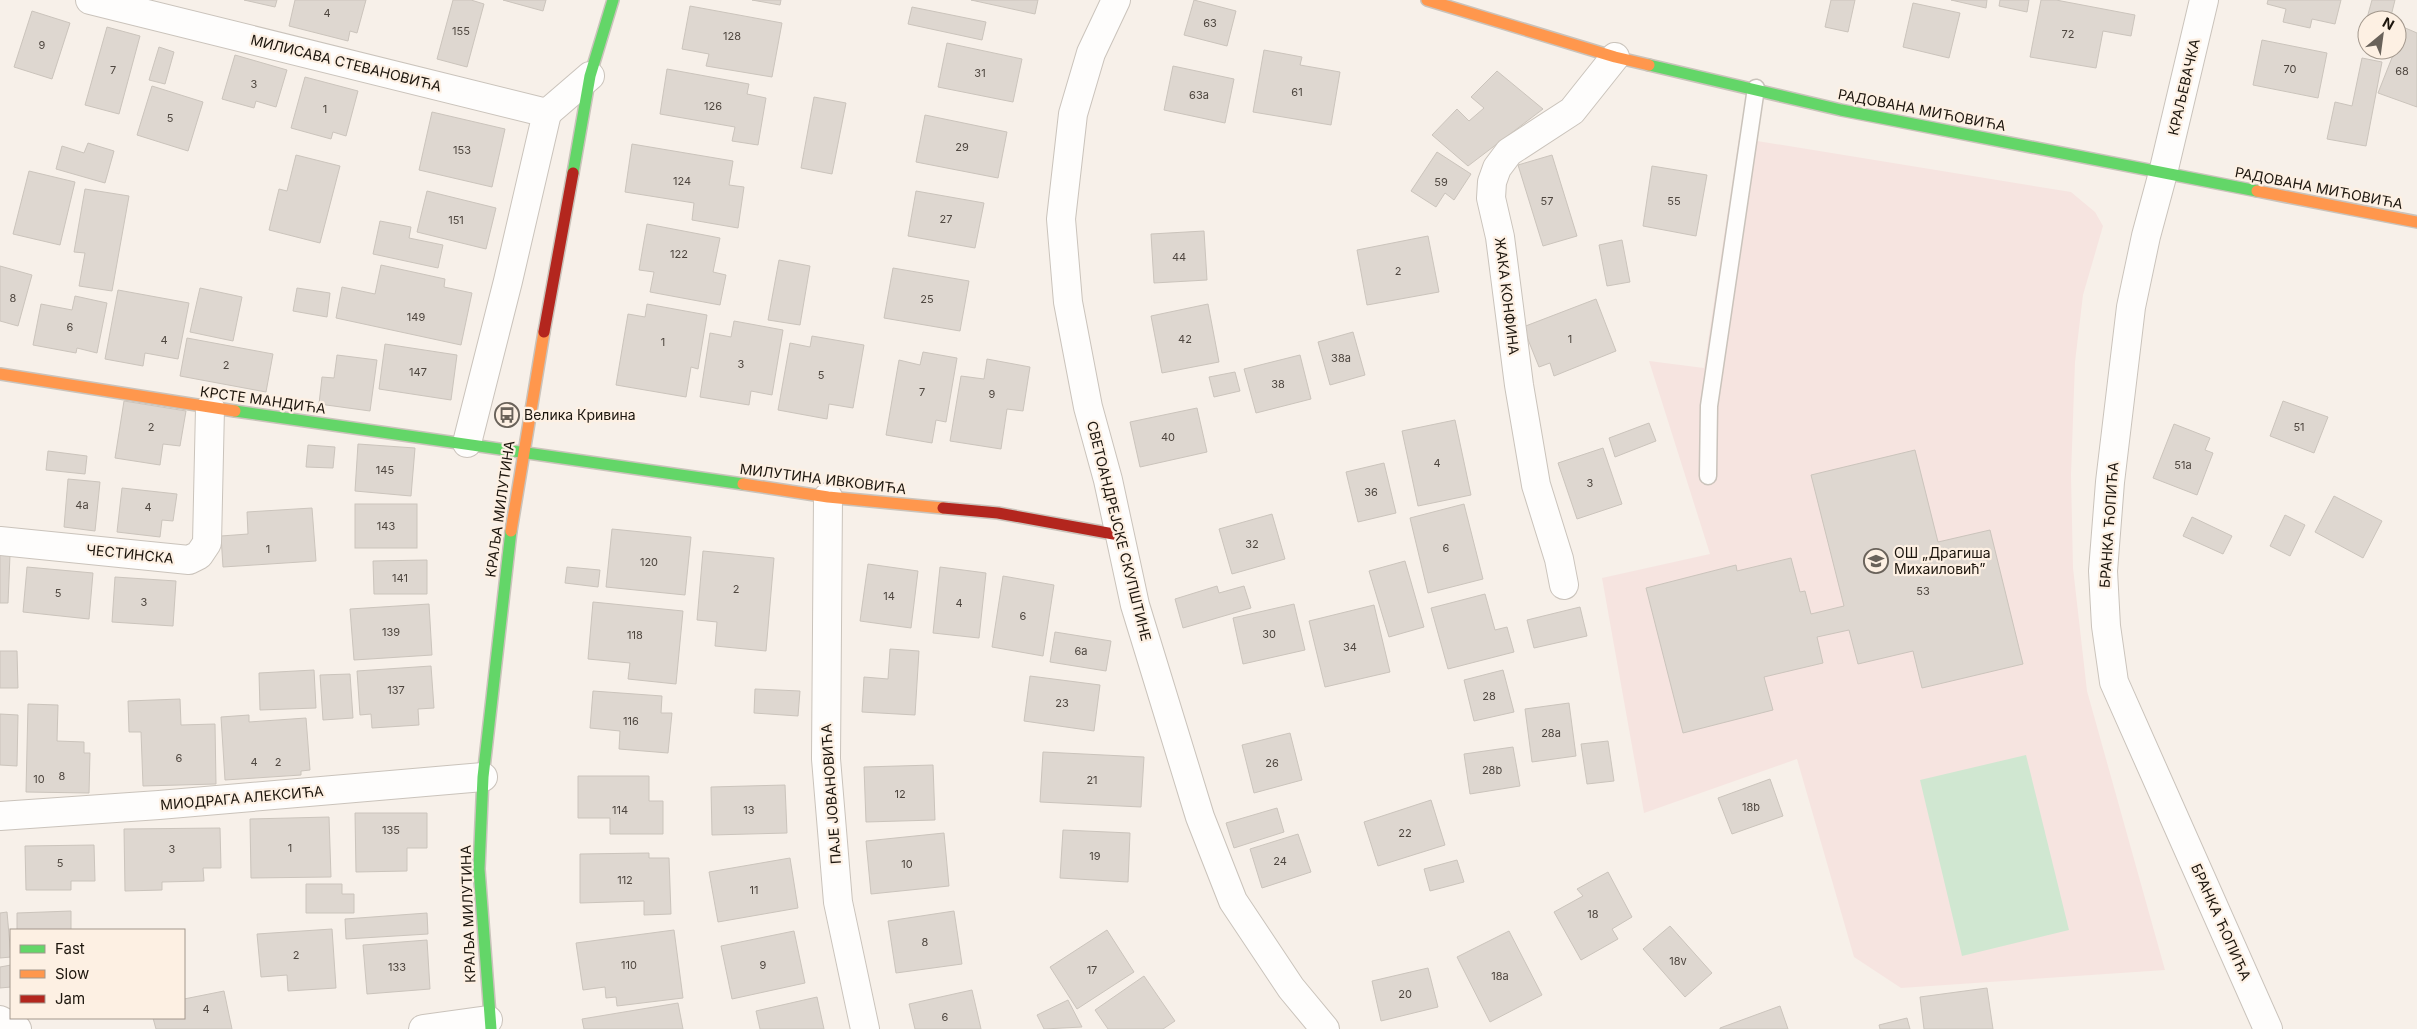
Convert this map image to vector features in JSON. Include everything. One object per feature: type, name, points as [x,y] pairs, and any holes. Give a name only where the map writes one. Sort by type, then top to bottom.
[{"type":"street","name":"МИЛИСАВА СТЕВАНОВИЋА","points":[[90,0],[547,113]]},
{"type":"street","name":"КРАЉА МИЛУТИНА","points":[[490,1024],[479,869],[483,777],[508,545],[590,76],[613,0]]},
{"type":"street","name":"СВЕТОАНДРЕЈСКЕ СКУПШТИНЕ","points":[[1116,0],[1091,53],[1073,114],[1061,219],[1068,302],[1088,407],[1108,480],[1135,605],[1183,756],[1200,817],[1233,901],[1291,988],[1325,1029]]},
{"type":"street","name":"РАДОВАНА МИЋОВИЋА","points":[[1427,0],[1615,56],[1756,88],[1841,110],[2417,222]]},
{"type":"street","name":"КРАЉЕВАЧКА","points":[[2163,173],[2204,0]]},
{"type":"street","name":"ЖАКА КОНФИНА","points":[[1564,585],[1535,476],[1519,385],[1500,237],[1491,198],[1492,182],[1497,168],[1508,152],[1572,111],[1615,56]]},
{"type":"street","points":[[467,443],[508,281],[547,113],[590,76]]},
{"type":"street","name":"БРАНКА ЋОПИЋА","points":[[2163,173],[2146,236],[2130,316],[2110,482],[2103,572],[2106,626],[2114,682],[2268,1029]]},
{"type":"street","name":"КРСТЕ МАНДИЋА","points":[[0,374],[210,408],[523,451]]},
{"type":"street","name":"ЧЕСТИНСКА","points":[[0,541],[189,560],[199,555],[207,543],[210,408]]},
{"type":"street","name":"МИЛУТИНА ИВКОВИЋА","points":[[523,451],[828,497],[998,513],[1119,535]]},
{"type":"street","name":"ПАЈЕ ЈОВАНОВИЋА","points":[[828,497],[826,759],[838,902],[865,1029]]},
{"type":"street","name":"МИОДРАГА АЛЕКСИЋА","points":[[0,816],[159,805],[483,777]]},
{"type":"street","points":[[0,1020],[17,1029]]},
{"type":"street","points":[[423,1029],[490,1024]]},
{"type":"lane","points":[[1708,476],[1709,406],[1756,88]]},
{"type":"shaded area","name":"ОШ „Драгиша Михаиловић”","points":[[1739,138],[2071,192],[2095,212],[2103,226],[2083,295],[2075,362],[2071,475],[2073,568],[2087,691],[2165,970],[1901,988],[1854,957],[1797,759],[1644,813],[1602,578],[1710,554],[1649,361],[1704,368]]},
{"type":"green space","points":[[2026,755],[2069,930],[1962,956],[1920,780]]},
{"type":"building","points":[[244,0],[277,0],[275,7]]},
{"type":"building","points":[[295,0],[366,0],[357,33],[350,31],[348,41],[289,26]]},
{"type":"building","points":[[453,0],[471,0],[484,4],[467,67],[437,59]]},
{"type":"building","points":[[503,0],[546,0],[543,11]]},
{"type":"building","points":[[752,0],[781,0],[780,5]]},
{"type":"building","points":[[971,0],[1038,0],[1035,14]]},
{"type":"building","points":[[1194,0],[1236,11],[1227,46],[1184,35]]},
{"type":"building","points":[[1831,0],[1855,0],[1848,32],[1825,27]]},
{"type":"building","points":[[1951,0],[1987,0],[1986,8]]},
{"type":"building","points":[[2000,0],[2029,0],[2027,12],[1999,6]]},
{"type":"building","points":[[2041,0],[2056,0],[2135,15],[2131,36],[2103,31],[2096,68],[2030,57]]},
{"type":"building","points":[[2268,0],[2341,0],[2335,24],[2312,19],[2310,28],[2283,22],[2286,9],[2267,4]]},
{"type":"building","points":[[2372,0],[2395,0],[2392,10],[2369,10]]},
{"type":"building","points":[[1913,3],[1960,13],[1949,58],[1903,47]]},
{"type":"building","points":[[690,6],[782,23],[772,77],[706,66],[709,54],[682,49]]},
{"type":"building","points":[[912,7],[986,22],[982,40],[908,24]]},
{"type":"building","points":[[32,11],[70,23],[52,79],[14,67]]},
{"type":"building","points":[[107,27],[140,36],[119,114],[85,105]]},
{"type":"building","points":[[2407,29],[2417,33],[2417,107],[2378,93],[2391,60],[2407,60]]},
{"type":"building","points":[[2262,40],[2327,53],[2318,98],[2253,85]]},
{"type":"building","points":[[947,43],[1022,59],[1013,102],[938,87]]},
{"type":"building","points":[[159,47],[174,52],[165,84],[149,80]]},
{"type":"building","points":[[1264,50],[1302,57],[1300,65],[1340,72],[1331,125],[1253,112]]},
{"type":"building","points":[[235,55],[287,70],[276,107],[256,101],[254,108],[222,99]]},
{"type":"building","points":[[2362,60],[2382,62],[2366,146],[2327,139],[2335,102],[2352,106]]},
{"type":"building","points":[[1173,66],[1234,79],[1225,123],[1164,110]]},
{"type":"building","points":[[667,69],[749,84],[747,94],[766,98],[758,145],[732,141],[735,127],[660,114]]},
{"type":"building","points":[[1497,71],[1543,109],[1468,166],[1432,135],[1457,109],[1469,121],[1484,108],[1471,97]]},
{"type":"building","points":[[305,77],[358,91],[346,136],[333,132],[331,139],[291,128]]},
{"type":"building","points":[[152,86],[203,102],[188,151],[137,135]]},
{"type":"building","points":[[814,97],[846,103],[832,174],[801,168]]},
{"type":"building","points":[[432,112],[505,129],[492,187],[419,170]]},
{"type":"building","points":[[925,115],[1007,132],[998,178],[916,162]]},
{"type":"building","points":[[88,143],[114,151],[105,183],[56,169],[62,146],[84,153]]},
{"type":"building","points":[[632,144],[733,161],[729,185],[744,187],[738,228],[692,220],[694,203],[625,192]]},
{"type":"building","points":[[1437,152],[1471,174],[1454,200],[1445,193],[1436,207],[1411,191]]},
{"type":"building","points":[[296,155],[340,166],[320,243],[269,230],[279,189],[287,191]]},
{"type":"building","points":[[1552,155],[1577,236],[1543,246],[1518,165]]},
{"type":"building","points":[[1652,166],[1707,175],[1696,236],[1643,226]]},
{"type":"building","points":[[29,171],[75,182],[60,245],[13,234]]},
{"type":"building","points":[[85,189],[129,196],[112,291],[79,286],[85,253],[74,252]]},
{"type":"building","points":[[427,191],[496,208],[486,249],[417,232]]},
{"type":"building","points":[[916,191],[984,203],[975,248],[908,236]]},
{"type":"building","points":[[380,221],[411,227],[409,238],[443,245],[438,268],[373,254]]},
{"type":"building","points":[[647,224],[720,238],[713,272],[726,275],[720,305],[650,292],[654,272],[639,270]]},
{"type":"building","points":[[1204,231],[1207,280],[1154,283],[1151,234]]},
{"type":"building","points":[[1428,236],[1439,292],[1367,305],[1357,250]]},
{"type":"building","points":[[1622,240],[1630,282],[1607,286],[1599,245]]},
{"type":"building","points":[[779,260],[810,266],[800,325],[768,320]]},
{"type":"building","points":[[381,265],[445,279],[444,287],[472,293],[461,345],[336,318],[342,287],[375,294]]},
{"type":"building","points":[[0,266],[32,275],[18,326],[0,321]]},
{"type":"building","points":[[893,268],[969,281],[960,331],[884,318]]},
{"type":"building","points":[[200,288],[242,297],[233,341],[190,332]]},
{"type":"building","points":[[297,288],[330,293],[327,317],[293,311]]},
{"type":"building","points":[[118,290],[189,303],[178,359],[145,353],[143,366],[105,359]]},
{"type":"building","points":[[75,296],[107,303],[97,353],[77,348],[76,353],[33,345],[41,304],[72,310]]},
{"type":"building","points":[[1596,299],[1616,351],[1554,376],[1550,363],[1539,367],[1523,327]]},
{"type":"building","points":[[647,304],[707,315],[698,369],[691,367],[686,397],[616,385],[628,314],[645,317]]},
{"type":"building","points":[[1208,304],[1219,362],[1162,373],[1151,316]]},
{"type":"building","points":[[734,321],[783,330],[772,395],[751,391],[749,405],[700,397],[710,333],[731,337]]},
{"type":"building","points":[[1353,332],[1365,375],[1330,385],[1318,342]]},
{"type":"building","points":[[812,336],[864,345],[853,408],[829,404],[827,419],[778,410],[790,343],[810,347]]},
{"type":"building","points":[[187,338],[273,354],[266,392],[180,376]]},
{"type":"building","points":[[385,344],[457,355],[451,400],[379,389]]},
{"type":"building","points":[[923,352],[957,358],[946,422],[936,420],[932,443],[886,435],[899,360],[920,365]]},
{"type":"building","points":[[337,355],[377,360],[370,411],[319,404],[322,377],[334,378]]},
{"type":"building","points":[[1300,355],[1311,399],[1256,413],[1244,369]]},
{"type":"building","points":[[987,359],[1030,367],[1023,411],[1007,409],[1001,449],[950,441],[961,376],[984,379]]},
{"type":"building","points":[[1235,372],[1240,391],[1214,397],[1209,377]]},
{"type":"building","points":[[124,401],[186,411],[180,446],[163,444],[160,465],[115,458]]},
{"type":"building","points":[[2283,401],[2328,417],[2314,453],[2270,436]]},
{"type":"building","points":[[1197,408],[1207,452],[1140,467],[1130,422]]},
{"type":"building","points":[[1455,420],[1471,495],[1418,506],[1402,431]]},
{"type":"building","points":[[1649,423],[1656,441],[1615,457],[1609,438]]},
{"type":"building","points":[[2174,424],[2210,438],[2205,450],[2213,453],[2197,495],[2153,478]]},
{"type":"building","points":[[358,444],[415,448],[411,496],[355,491]]},
{"type":"building","points":[[308,445],[335,447],[333,468],[306,467]]},
{"type":"building","points":[[1603,448],[1622,504],[1577,519],[1558,463]]},
{"type":"building","points":[[1915,450],[1938,542],[1990,530],[2023,664],[1922,688],[1913,651],[1858,664],[1849,630],[1817,637],[1823,663],[1764,677],[1773,710],[1683,733],[1646,588],[1736,565],[1737,571],[1791,558],[1800,592],[1805,591],[1811,614],[1844,606],[1811,475]]},
{"type":"building","points":[[48,451],[87,456],[85,474],[46,470]]},
{"type":"building","points":[[1384,463],[1396,513],[1358,522],[1346,472]]},
{"type":"building","points":[[68,479],[100,482],[95,531],[64,527]]},
{"type":"building","points":[[122,488],[177,494],[173,521],[162,520],[160,537],[117,532]]},
{"type":"building","points":[[2334,496],[2382,521],[2363,558],[2315,532]]},
{"type":"building","points":[[355,504],[417,504],[417,548],[355,548]]},
{"type":"building","points":[[1464,504],[1483,579],[1428,593],[1410,518]]},
{"type":"building","points":[[312,508],[316,561],[223,567],[221,536],[248,534],[247,512]]},
{"type":"building","points":[[1272,514],[1285,559],[1232,574],[1219,529]]},
{"type":"building","points":[[2285,515],[2305,525],[2290,556],[2270,546]]},
{"type":"building","points":[[2192,517],[2232,536],[2223,554],[2183,536]]},
{"type":"building","points":[[612,529],[691,537],[685,595],[606,587]]},
{"type":"building","points":[[703,551],[774,558],[766,651],[715,646],[717,622],[697,620]]},
{"type":"building","points":[[0,555],[10,555],[8,603],[0,603]]},
{"type":"building","points":[[427,560],[427,594],[374,594],[373,561]]},
{"type":"building","points":[[1405,561],[1424,627],[1389,637],[1369,571]]},
{"type":"building","points":[[868,564],[918,571],[911,628],[860,621]]},
{"type":"building","points":[[27,567],[93,573],[89,619],[23,612]]},
{"type":"building","points":[[567,567],[600,570],[598,587],[565,583]]},
{"type":"building","points":[[940,567],[986,573],[979,638],[933,633]]},
{"type":"building","points":[[1003,576],[1054,585],[1043,656],[992,647]]},
{"type":"building","points":[[115,577],[176,581],[173,626],[112,622]]},
{"type":"building","points":[[1217,586],[1219,593],[1244,586],[1251,608],[1183,628],[1175,599]]},
{"type":"building","points":[[1485,594],[1495,630],[1507,627],[1514,652],[1448,669],[1431,608]]},
{"type":"building","points":[[593,602],[683,611],[676,684],[628,679],[630,663],[588,659]]},
{"type":"building","points":[[429,604],[432,655],[354,660],[350,609]]},
{"type":"building","points":[[1294,604],[1305,650],[1243,664],[1233,618]]},
{"type":"building","points":[[1374,605],[1390,672],[1325,687],[1309,621]]},
{"type":"building","points":[[1580,607],[1587,636],[1534,648],[1527,620]]},
{"type":"building","points":[[1055,632],[1111,641],[1106,671],[1050,662]]},
{"type":"building","points":[[890,649],[919,651],[915,715],[862,712],[864,677],[888,679]]},
{"type":"building","points":[[0,651],[17,651],[18,688],[0,688]]},
{"type":"building","points":[[431,666],[434,708],[418,709],[419,725],[372,728],[371,714],[360,715],[357,671]]},
{"type":"building","points":[[314,670],[316,708],[260,710],[259,673]]},
{"type":"building","points":[[1503,670],[1514,712],[1474,721],[1464,680]]},
{"type":"building","points":[[350,674],[353,718],[323,720],[320,675]]},
{"type":"building","points":[[1030,676],[1100,685],[1094,731],[1024,721]]},
{"type":"building","points":[[755,689],[800,691],[798,716],[754,713]]},
{"type":"building","points":[[593,691],[662,696],[661,713],[672,713],[668,753],[619,749],[620,731],[590,728]]},
{"type":"building","points":[[180,699],[181,725],[215,724],[216,784],[143,786],[141,732],[129,732],[128,701]]},
{"type":"building","points":[[1569,703],[1576,756],[1532,762],[1525,709]]},
{"type":"building","points":[[28,704],[58,705],[57,741],[84,742],[84,753],[90,753],[89,793],[26,792]]},
{"type":"building","points":[[0,714],[18,715],[17,766],[0,765]]},
{"type":"building","points":[[249,715],[249,722],[306,718],[310,770],[301,771],[301,775],[225,780],[221,717]]},
{"type":"building","points":[[1290,733],[1302,780],[1254,793],[1242,745]]},
{"type":"building","points":[[1608,741],[1614,781],[1587,784],[1581,744]]},
{"type":"building","points":[[1513,747],[1520,786],[1470,794],[1464,754]]},
{"type":"building","points":[[1043,752],[1144,757],[1141,807],[1040,802]]},
{"type":"building","points":[[933,765],[935,820],[866,822],[864,767]]},
{"type":"building","points":[[578,776],[649,776],[649,801],[663,801],[663,834],[610,834],[610,818],[578,818]]},
{"type":"building","points":[[1770,779],[1783,816],[1732,834],[1718,798]]},
{"type":"building","points":[[785,785],[787,833],[712,835],[711,787]]},
{"type":"building","points":[[1431,800],[1445,845],[1378,866],[1364,822]]},
{"type":"building","points":[[1277,808],[1284,832],[1234,848],[1226,823]]},
{"type":"building","points":[[355,813],[427,813],[427,848],[407,848],[407,871],[356,872]]},
{"type":"building","points":[[329,817],[331,877],[251,878],[250,819]]},
{"type":"building","points":[[220,828],[221,868],[203,868],[204,881],[162,882],[162,890],[125,891],[124,829]]},
{"type":"building","points":[[1063,830],[1130,833],[1128,882],[1060,878]]},
{"type":"building","points":[[944,833],[949,886],[871,894],[866,841]]},
{"type":"building","points":[[1298,834],[1311,872],[1262,888],[1250,849]]},
{"type":"building","points":[[94,845],[95,881],[71,881],[71,890],[26,890],[25,846]]},
{"type":"building","points":[[649,853],[649,858],[669,858],[671,914],[644,915],[644,901],[580,903],[580,854]]},
{"type":"building","points":[[790,858],[798,908],[718,922],[709,872]]},
{"type":"building","points":[[1457,860],[1464,882],[1430,891],[1424,869]]},
{"type":"building","points":[[1608,872],[1632,917],[1612,929],[1618,939],[1581,960],[1554,912],[1583,896],[1577,889]]},
{"type":"building","points":[[306,884],[342,884],[342,894],[354,894],[354,913],[306,913]]},
{"type":"building","points":[[71,911],[71,929],[17,929],[17,913]]},
{"type":"building","points":[[954,911],[962,964],[896,973],[888,921]]},
{"type":"building","points":[[7,912],[10,957],[0,958],[0,913]]},
{"type":"building","points":[[427,913],[428,934],[346,939],[345,919]]},
{"type":"building","points":[[1670,926],[1712,973],[1685,997],[1643,949]]},
{"type":"building","points":[[332,929],[336,988],[288,991],[287,975],[261,977],[257,934]]},
{"type":"building","points":[[674,930],[683,998],[617,1006],[616,997],[606,998],[605,987],[583,990],[576,943]]},
{"type":"building","points":[[1107,930],[1134,972],[1077,1009],[1050,967]]},
{"type":"building","points":[[794,931],[805,983],[732,999],[721,946]]},
{"type":"building","points":[[1509,931],[1542,995],[1490,1022],[1457,957]]},
{"type":"building","points":[[427,940],[430,989],[367,994],[363,945]]},
{"type":"building","points":[[10,965],[10,987],[0,988],[0,967]]},
{"type":"building","points":[[1428,968],[1438,1007],[1381,1021],[1372,981]]},
{"type":"building","points":[[1144,976],[1175,1021],[1163,1029],[1108,1029],[1095,1010]]},
{"type":"building","points":[[1987,988],[1993,1029],[1924,1029],[1920,997]]},
{"type":"building","points":[[972,990],[981,1029],[915,1029],[909,1004]]},
{"type":"building","points":[[224,991],[232,1029],[156,1029],[153,1019],[185,1019],[185,999]]},
{"type":"building","points":[[817,997],[824,1029],[760,1029],[756,1011]]},
{"type":"building","points":[[1068,1000],[1082,1027],[1044,1029],[1037,1015]]},
{"type":"building","points":[[678,1003],[683,1029],[584,1029],[582,1019]]},
{"type":"building","points":[[1780,1006],[1788,1029],[1720,1029],[1720,1028]]},
{"type":"building","points":[[1907,1018],[1910,1029],[1880,1029],[1879,1025]]},
{"type":"traffic: fast","points":[[573,173],[590,76],[613,0]]},
{"type":"traffic: fast","points":[[1649,65],[1841,110],[2257,191]]},
{"type":"traffic: fast","points":[[235,411],[743,484]]},
{"type":"traffic: fast","points":[[491,1029],[479,869],[483,777],[511,531]]},
{"type":"traffic: slow","points":[[1427,0],[1615,57],[1649,65]]},
{"type":"traffic: slow","points":[[2257,191],[2417,222]]},
{"type":"traffic: slow","points":[[511,531],[544,332]]},
{"type":"traffic: slow","points":[[0,374],[235,411]]},
{"type":"traffic: slow","points":[[743,484],[828,497],[943,508]]},
{"type":"traffic: jam","points":[[544,332],[573,173]]},
{"type":"traffic: jam","points":[[943,508],[998,513],[1119,535]]},
{"type":"place","name":"Велика Кривина","points":[[507,415]]},
{"type":"place","name":"ОШ „Драгиша Михаиловић”","points":[[1876,561]]}]
